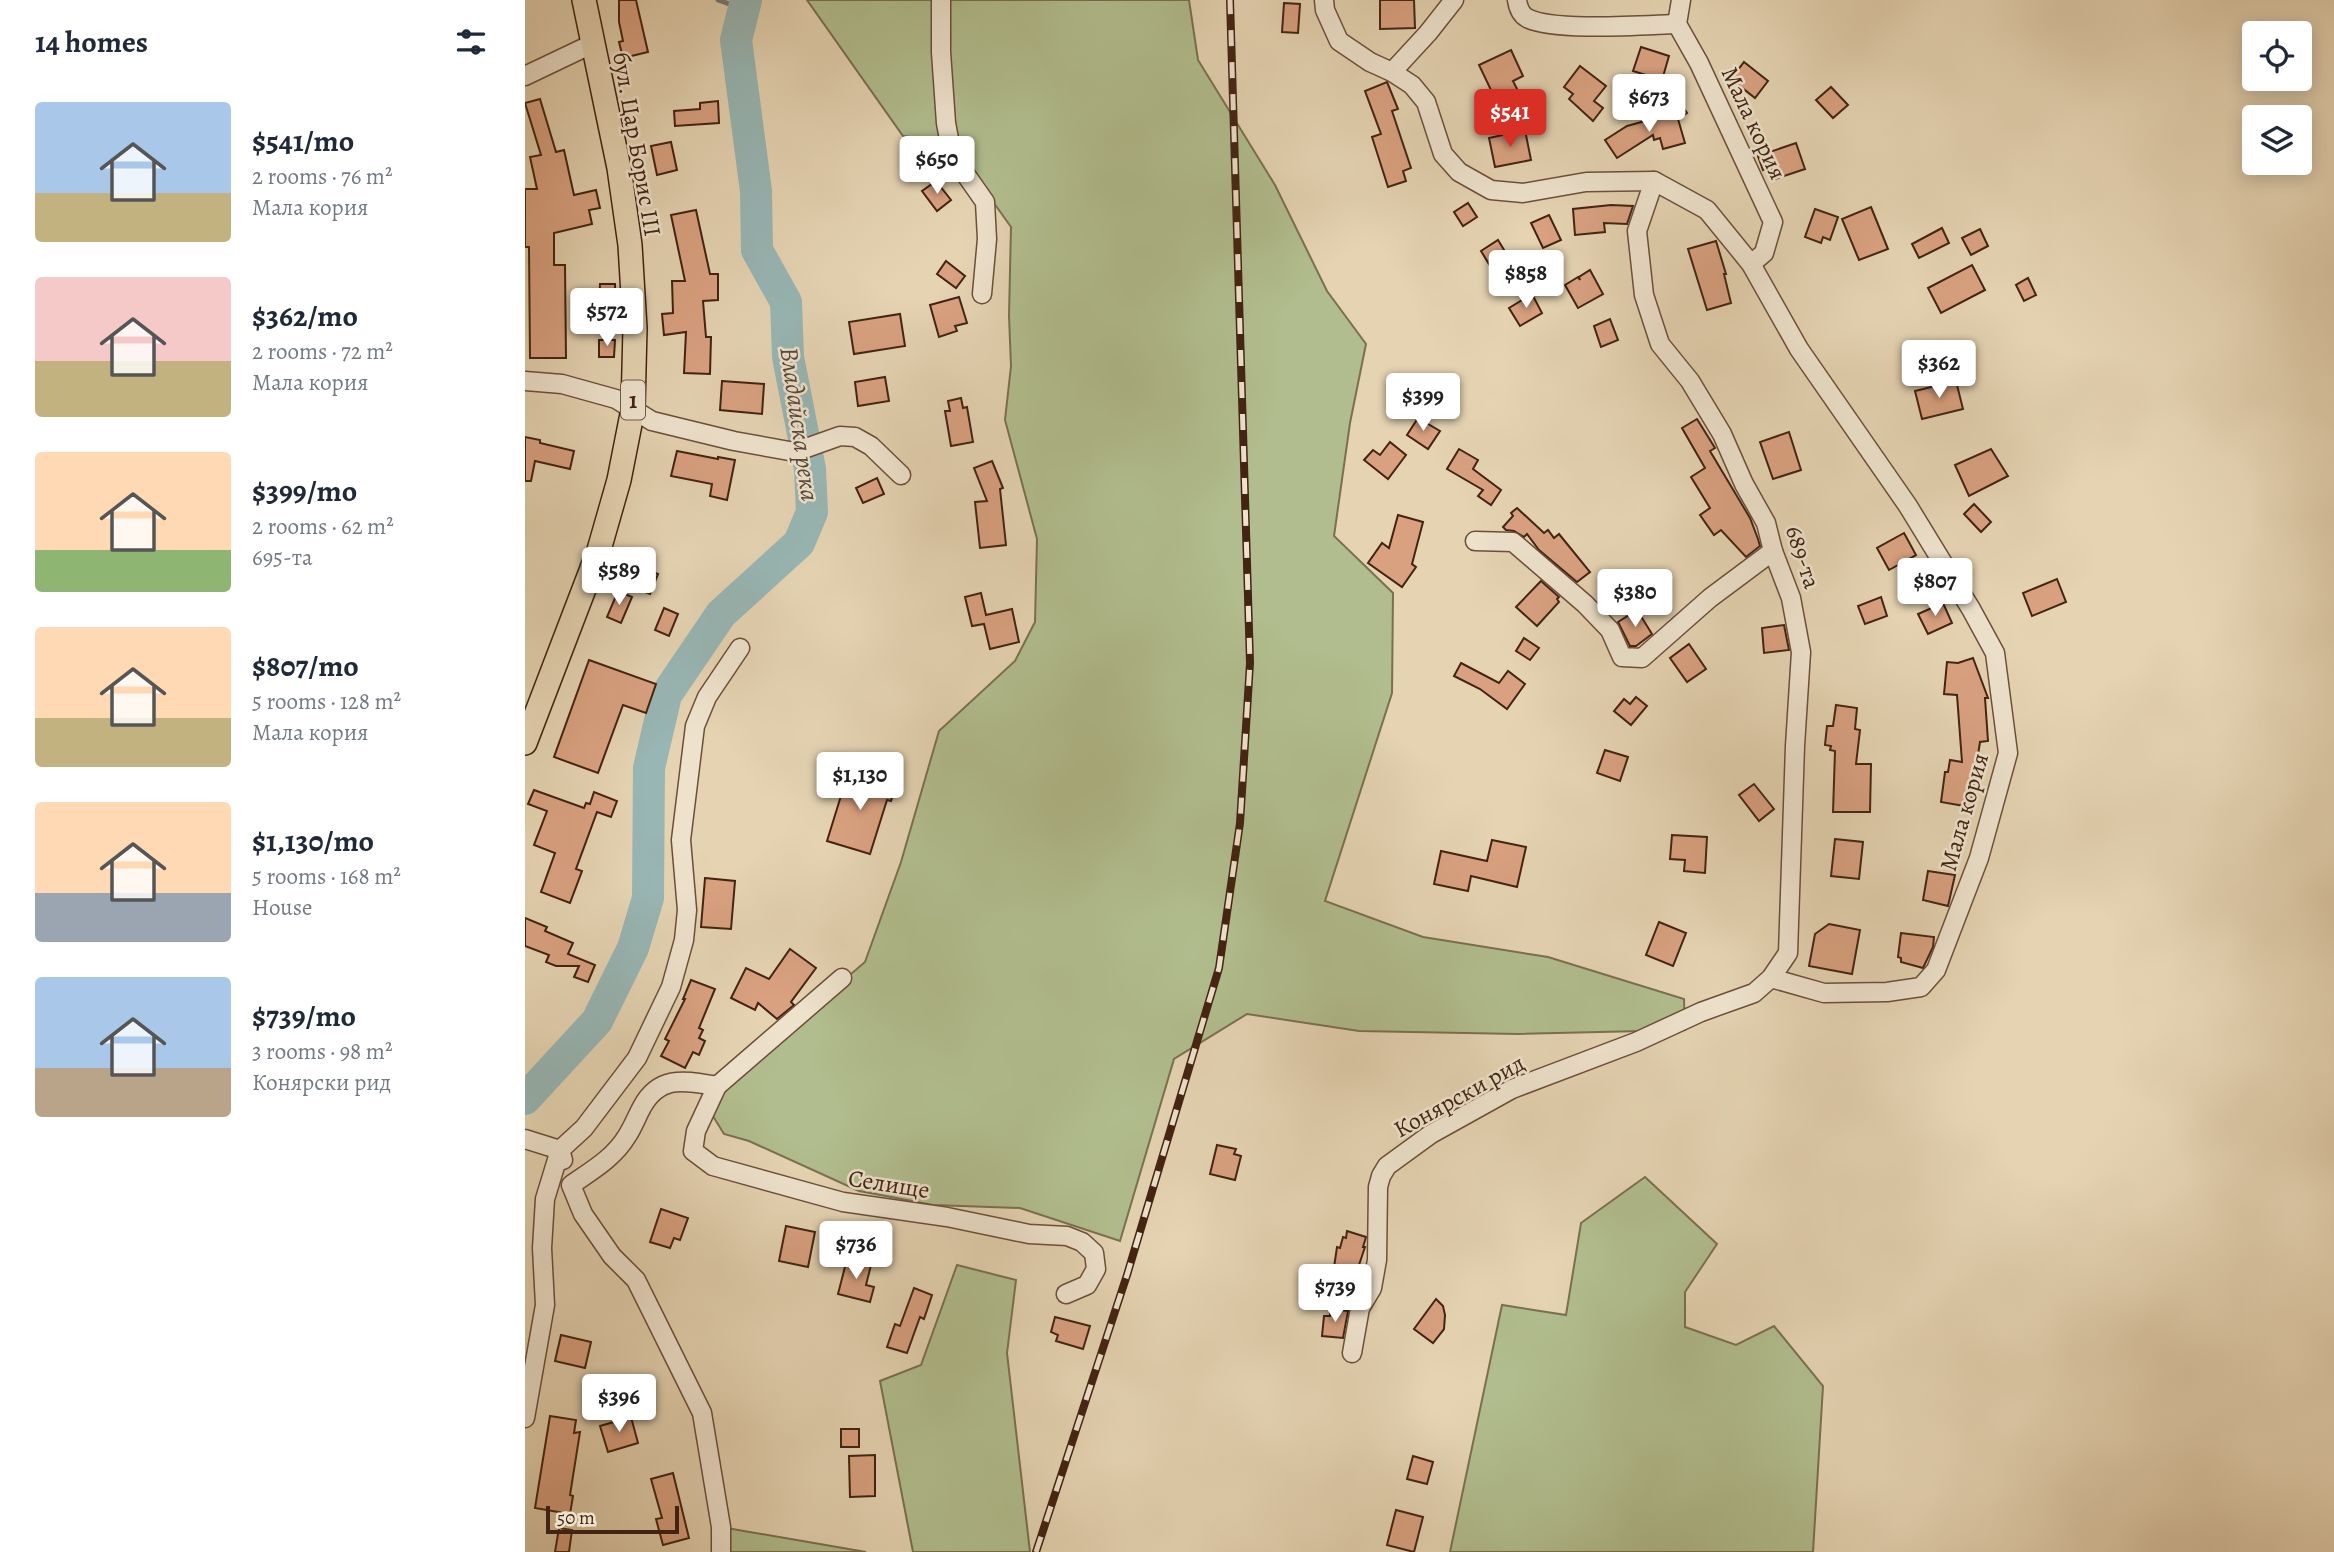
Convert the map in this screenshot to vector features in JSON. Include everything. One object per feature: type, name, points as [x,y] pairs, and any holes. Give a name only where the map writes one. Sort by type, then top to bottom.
[{"type":"main road","name":"бул. Цар Борис III","points":[[525,743],[599,550],[619,481],[633,409],[635,328],[630,245],[619,168],[584,0]]},
{"type":"street","points":[[941,0],[941,52],[946,123],[952,155],[985,202],[987,239],[982,294]]},
{"type":"street","name":"Мала кория","points":[[1324,0],[1325,10],[1339,41],[1412,85],[1426,102],[1443,154],[1458,172],[1491,190],[1523,193],[1586,182],[1654,181],[1707,210],[1751,264],[1799,349],[1908,506],[1971,608],[1995,653],[2008,753],[1979,858],[1936,970],[1921,987],[1887,992],[1824,993],[1771,978]]},
{"type":"street","points":[[1392,72],[1454,0]]},
{"type":"street","points":[[1517,0],[1518,9],[1526,18],[1549,24],[1677,24],[1681,0]]},
{"type":"street","name":"Мала кория","points":[[1677,24],[1699,63],[1773,222],[1764,253],[1751,264]]},
{"type":"street","points":[[525,76],[592,44]]},
{"type":"street","name":"689-та","points":[[1654,181],[1637,231],[1644,295],[1660,344],[1690,381],[1723,434],[1744,484],[1766,523],[1773,551],[1791,598],[1801,652],[1788,953],[1771,978]]},
{"type":"street","points":[[525,381],[562,384],[616,399],[652,421],[734,441],[795,452],[840,436],[855,437],[871,446],[901,475]]},
{"type":"street","points":[[1475,541],[1513,542],[1602,621],[1610,630],[1622,657],[1642,657],[1710,598],[1773,551]]},
{"type":"street","points":[[525,1418],[545,1305],[542,1248],[545,1199],[560,1150],[584,1128],[637,1058],[671,987],[685,930],[687,910],[681,840],[695,726],[707,698],[740,648]]},
{"type":"street","points":[[545,1199],[604,1162],[627,1137],[654,1090],[667,1083],[687,1082],[717,1086],[842,978]]},
{"type":"street","name":"Конярски рид","points":[[1352,1353],[1360,1308],[1372,1288],[1377,1260],[1378,1187],[1387,1166],[1431,1134],[1512,1089],[1754,993],[1771,978]]},
{"type":"street","name":"Селище","points":[[717,1086],[696,1131],[693,1151],[713,1166],[843,1202],[947,1217],[1029,1234],[1067,1236],[1082,1242],[1094,1253],[1095,1269],[1087,1285],[1066,1294]]},
{"type":"street","points":[[533,1142],[560,1150]]},
{"type":"street","points":[[560,1150],[583,1214],[612,1256],[636,1280],[702,1413],[721,1527],[721,1552]]},
{"type":"green space","points":[[807,0],[1189,0],[1198,60],[1275,185],[1327,291],[1366,344],[1350,423],[1334,536],[1393,593],[1392,693],[1325,901],[1423,937],[1548,957],[1684,999],[1685,1030],[1518,1034],[1359,1031],[1247,1014],[1174,1059],[1120,1241],[1020,1208],[933,1205],[859,1191],[749,1141],[724,1134],[711,1113],[724,1083],[865,962],[901,862],[939,731],[1015,661],[1035,622],[1037,539],[1005,420],[1011,366],[1011,227],[951,143],[903,136]]},
{"type":"green space","points":[[1645,1177],[1717,1244],[1685,1292],[1685,1327],[1736,1345],[1774,1326],[1823,1386],[1813,1552],[1450,1552],[1502,1305],[1566,1315],[1581,1223]]},
{"type":"green space","points":[[957,1265],[1016,1280],[1007,1353],[1030,1552],[913,1552],[880,1381],[921,1365]]},
{"type":"green space","points":[[721,1527],[866,1552],[721,1552]]},
{"type":"building","points":[[619,0],[636,0],[648,52],[623,58],[619,42],[623,41],[619,22]]},
{"type":"building","points":[[1380,0],[1414,0],[1415,28],[1380,29]]},
{"type":"building","points":[[1284,3],[1300,4],[1298,33],[1282,32]]},
{"type":"building","points":[[1641,47],[1669,56],[1662,80],[1633,71]]},
{"type":"building","points":[[1511,50],[1523,76],[1513,81],[1522,99],[1500,109],[1479,65]]},
{"type":"building","points":[[1744,62],[1768,81],[1755,98],[1731,79]]},
{"type":"building","points":[[1580,66],[1606,86],[1594,101],[1603,108],[1593,121],[1569,99],[1573,94],[1564,87]]},
{"type":"building","points":[[1387,82],[1398,109],[1392,111],[1411,168],[1403,171],[1406,181],[1388,187],[1372,137],[1381,134],[1365,91]]},
{"type":"building","points":[[1831,87],[1848,105],[1833,118],[1816,100]]},
{"type":"building","points":[[540,99],[556,152],[564,150],[574,195],[596,190],[600,208],[589,210],[592,224],[554,233],[554,265],[565,265],[566,358],[530,358],[529,247],[525,247],[525,189],[537,189],[530,157],[541,155],[525,103]]},
{"type":"building","points":[[718,101],[719,123],[675,126],[674,111],[700,109],[700,103]]},
{"type":"building","points":[[1685,110],[1687,113],[1678,119],[1685,143],[1663,149],[1660,138],[1654,140],[1653,135],[1617,158],[1605,140],[1627,126]]},
{"type":"building","points":[[1525,130],[1531,160],[1495,167],[1489,138]]},
{"type":"building","points":[[671,142],[677,170],[657,175],[651,146]]},
{"type":"building","points":[[1796,143],[1805,169],[1775,179],[1771,166],[1763,170],[1758,156]]},
{"type":"building","points":[[936,181],[951,200],[937,211],[922,191]]},
{"type":"building","points":[[1468,203],[1477,217],[1463,226],[1454,212]]},
{"type":"building","points":[[1633,206],[1627,224],[1604,223],[1605,232],[1575,235],[1573,209]]},
{"type":"building","points":[[1871,207],[1888,249],[1859,260],[1842,219]]},
{"type":"building","points":[[1815,209],[1838,217],[1830,240],[1823,237],[1821,243],[1805,237]]},
{"type":"building","points":[[696,210],[710,274],[718,274],[718,300],[703,301],[706,337],[711,337],[710,374],[684,373],[686,332],[664,335],[662,314],[673,313],[672,281],[685,281],[671,215]]},
{"type":"building","points":[[1549,215],[1561,240],[1543,248],[1531,223]]},
{"type":"building","points":[[1942,228],[1949,243],[1919,258],[1912,244]]},
{"type":"building","points":[[1980,229],[1988,246],[1971,255],[1962,238]]},
{"type":"building","points":[[1498,240],[1512,263],[1495,274],[1481,251]]},
{"type":"building","points":[[1716,241],[1731,303],[1707,310],[1688,249]]},
{"type":"building","points":[[946,261],[965,276],[956,288],[937,274]]},
{"type":"building","points":[[1972,265],[1985,290],[1941,313],[1928,288]]},
{"type":"building","points":[[1590,270],[1603,294],[1578,308],[1565,285],[1578,277],[1580,280],[1579,277]]},
{"type":"building","points":[[2028,278],[2036,295],[2024,301],[2016,285]]},
{"type":"building","points":[[600,284],[615,284],[615,307],[599,306]]},
{"type":"building","points":[[1532,294],[1542,313],[1520,326],[1509,308]]},
{"type":"building","points":[[959,297],[967,323],[955,326],[957,331],[939,337],[930,305]]},
{"type":"building","points":[[900,314],[905,346],[854,354],[849,322]]},
{"type":"building","points":[[1610,319],[1618,340],[1601,347],[1594,326]]},
{"type":"building","points":[[599,340],[615,340],[614,357],[599,357]]},
{"type":"building","points":[[885,377],[889,401],[858,406],[855,382]]},
{"type":"building","points":[[722,381],[764,384],[762,414],[720,410]]},
{"type":"building","points":[[1956,381],[1963,409],[1922,419],[1915,391]]},
{"type":"building","points":[[961,398],[963,408],[967,407],[973,442],[951,446],[945,411],[950,411],[948,401]]},
{"type":"building","points":[[1418,418],[1440,431],[1428,449],[1407,435]]},
{"type":"building","points":[[1697,419],[1715,448],[1710,451],[1750,518],[1758,539],[1760,546],[1746,557],[1721,530],[1714,535],[1700,515],[1710,508],[1691,477],[1705,468],[1682,428]]},
{"type":"building","points":[[1789,432],[1801,470],[1773,479],[1760,442]]},
{"type":"building","points":[[525,437],[574,451],[570,469],[535,461],[531,481],[525,481]]},
{"type":"building","points":[[1390,442],[1406,455],[1388,479],[1364,460],[1373,450],[1380,455]]},
{"type":"building","points":[[1459,449],[1478,460],[1473,469],[1501,490],[1491,505],[1478,496],[1483,490],[1447,469]]},
{"type":"building","points":[[1991,449],[2008,476],[1969,496],[1955,465]]},
{"type":"building","points":[[677,451],[735,460],[727,500],[710,496],[712,484],[671,476]]},
{"type":"building","points":[[992,461],[1003,488],[1000,489],[1006,545],[980,548],[975,502],[987,501],[974,468]]},
{"type":"building","points":[[877,478],[884,494],[863,503],[856,488]]},
{"type":"building","points":[[1974,504],[1991,522],[1981,532],[1964,514]]},
{"type":"building","points":[[1517,508],[1544,533],[1548,530],[1554,538],[1559,534],[1590,572],[1577,582],[1539,550],[1527,534],[1524,537],[1506,530],[1503,527]]},
{"type":"building","points":[[1398,515],[1423,522],[1412,564],[1416,567],[1402,587],[1368,563],[1382,543],[1389,548]]},
{"type":"building","points":[[1904,533],[1916,555],[1889,570],[1877,548]]},
{"type":"building","points":[[643,568],[658,574],[650,594],[635,588]]},
{"type":"building","points":[[2057,579],[2066,602],[2032,616],[2023,593]]},
{"type":"building","points":[[1541,581],[1559,597],[1559,602],[1537,626],[1516,607]]},
{"type":"building","points":[[618,591],[632,597],[621,623],[607,617]]},
{"type":"building","points":[[981,593],[986,615],[1012,609],[1019,642],[990,649],[984,624],[972,626],[965,597]]},
{"type":"building","points":[[1881,597],[1887,616],[1865,624],[1858,606]]},
{"type":"building","points":[[1943,603],[1952,623],[1928,634],[1918,614]]},
{"type":"building","points":[[664,608],[678,614],[669,636],[655,630]]},
{"type":"building","points":[[1637,610],[1652,634],[1636,646],[1630,646],[1618,622]]},
{"type":"building","points":[[1784,625],[1789,650],[1764,653],[1762,628]]},
{"type":"building","points":[[1524,638],[1539,648],[1530,660],[1516,651]]},
{"type":"building","points":[[1689,644],[1706,669],[1687,682],[1670,658]]},
{"type":"building","points":[[1973,658],[1988,698],[1985,698],[1988,741],[1980,742],[1970,807],[1941,802],[1945,772],[1948,772],[1950,760],[1962,762],[1957,695],[1944,694],[1947,662],[1958,663]]},
{"type":"building","points":[[589,660],[656,684],[646,713],[623,705],[598,773],[554,757]]},
{"type":"building","points":[[1461,663],[1499,683],[1508,671],[1525,684],[1507,709],[1480,689],[1454,676]]},
{"type":"building","points":[[1636,697],[1647,706],[1631,725],[1614,711],[1624,699],[1630,704]]},
{"type":"building","points":[[1836,705],[1857,708],[1855,729],[1860,730],[1856,764],[1871,764],[1870,812],[1833,812],[1835,751],[1830,750],[1831,746],[1825,745],[1827,726],[1833,726]]},
{"type":"building","points":[[1605,750],[1628,757],[1620,781],[1597,773]]},
{"type":"building","points":[[849,770],[896,785],[891,801],[887,800],[870,854],[827,841]]},
{"type":"building","points":[[1754,784],[1774,809],[1759,821],[1739,795]]},
{"type":"building","points":[[534,790],[584,808],[586,803],[590,804],[594,792],[617,801],[611,817],[597,812],[576,869],[582,871],[570,903],[541,892],[555,853],[534,845],[547,811],[528,804]]},
{"type":"building","points":[[1672,835],[1707,837],[1705,873],[1684,871],[1685,860],[1670,859]]},
{"type":"building","points":[[1835,839],[1863,842],[1859,879],[1831,876]]},
{"type":"building","points":[[1492,840],[1526,847],[1517,887],[1471,876],[1468,891],[1434,884],[1441,851],[1487,861]]},
{"type":"building","points":[[1928,871],[1955,875],[1948,906],[1923,900]]},
{"type":"building","points":[[705,878],[735,881],[731,929],[701,927]]},
{"type":"building","points":[[525,918],[547,927],[545,931],[573,943],[568,954],[595,965],[588,982],[574,977],[579,966],[556,966],[546,962],[549,955],[525,946]]},
{"type":"building","points":[[1659,922],[1686,933],[1673,966],[1646,955]]},
{"type":"building","points":[[1829,924],[1860,930],[1852,974],[1809,966],[1815,934]]},
{"type":"building","points":[[1901,933],[1934,937],[1933,947],[1923,968],[1901,962],[1898,957]]},
{"type":"building","points":[[790,949],[816,968],[791,1002],[794,1005],[777,1019],[758,1003],[755,1010],[731,998],[746,968],[769,979]]},
{"type":"building","points":[[691,980],[715,989],[699,1028],[703,1030],[699,1038],[705,1041],[699,1055],[693,1052],[685,1068],[661,1056],[669,1041],[665,1039],[685,999]]},
{"type":"building","points":[[1217,1145],[1236,1149],[1234,1154],[1241,1156],[1235,1180],[1210,1174]]},
{"type":"building","points":[[661,1209],[688,1218],[680,1240],[674,1238],[670,1248],[650,1242]]},
{"type":"building","points":[[786,1226],[815,1232],[808,1267],[779,1261]]},
{"type":"building","points":[[1347,1231],[1366,1237],[1354,1280],[1333,1274],[1337,1247],[1340,1248]]},
{"type":"building","points":[[847,1259],[871,1265],[866,1285],[874,1287],[870,1302],[838,1294]]},
{"type":"building","points":[[914,1288],[932,1295],[924,1319],[920,1317],[907,1353],[887,1347],[895,1324],[900,1326]]},
{"type":"building","points":[[1436,1299],[1443,1306],[1445,1315],[1444,1329],[1433,1343],[1414,1329]]},
{"type":"building","points":[[1330,1309],[1348,1311],[1343,1338],[1322,1336],[1324,1316],[1330,1316]]},
{"type":"building","points":[[1055,1317],[1090,1326],[1083,1349],[1056,1341],[1058,1335],[1051,1332]]},
{"type":"building","points":[[561,1335],[591,1342],[585,1368],[555,1361]]},
{"type":"building","points":[[550,1416],[576,1420],[574,1433],[580,1432],[570,1495],[573,1496],[570,1514],[535,1508]]},
{"type":"building","points":[[631,1417],[638,1443],[608,1452],[600,1426]]},
{"type":"building","points":[[841,1429],[859,1429],[859,1447],[841,1447]]},
{"type":"building","points":[[875,1455],[875,1496],[850,1497],[849,1456]]},
{"type":"building","points":[[1413,1456],[1433,1462],[1427,1484],[1407,1479]]},
{"type":"building","points":[[673,1473],[689,1538],[663,1545],[656,1519],[662,1518],[651,1479]]},
{"type":"building","points":[[1396,1510],[1423,1517],[1414,1552],[1387,1545]]},
{"type":"building","points":[[559,1528],[572,1530],[569,1552],[555,1552]]},
{"type":"waterway","points":[[718,0],[744,9]]},
{"type":"waterway","name":"Владайска река","points":[[525,1099],[597,1021],[633,948],[648,898],[649,768],[666,695],[721,614],[799,543],[812,512],[810,469],[788,357],[786,302],[757,250],[756,191],[736,40],[746,0]]},
{"type":"railway","points":[[1036,1552],[1127,1275],[1219,968],[1240,823],[1250,663],[1230,0]]}]
